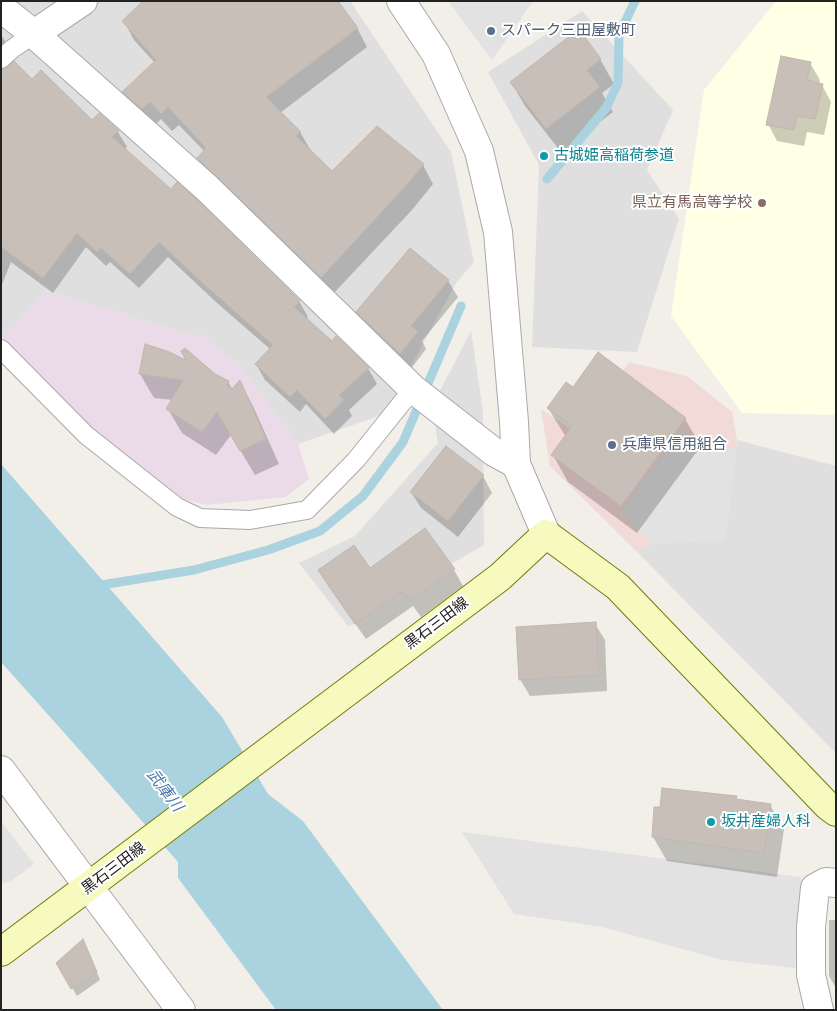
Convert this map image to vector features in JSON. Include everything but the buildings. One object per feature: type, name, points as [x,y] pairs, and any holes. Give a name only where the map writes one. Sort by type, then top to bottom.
[{"type":"main road","name":"黒石三田線","points":[[1,952],[97,882],[500,577],[546,534]]},
{"type":"main road","points":[[546,534],[618,587],[828,806],[836,812]]},
{"type":"street","points":[[42,20],[83,1]]},
{"type":"street","points":[[400,1],[436,54],[479,151],[498,232],[516,464],[546,534]]},
{"type":"street","points":[[1,8],[42,20],[208,188],[423,397],[494,452],[516,464]]},
{"type":"street","points":[[1,770],[97,882],[181,1010]]},
{"type":"street","points":[[819,1010],[811,975],[811,927],[815,888],[826,882],[836,883]]},
{"type":"lane","points":[[1,59],[42,20]]},
{"type":"lane","points":[[1,349],[86,435],[176,507],[200,518],[250,520],[306,510],[423,397]]},
{"type":"shaded area","points":[[1,1],[350,1],[451,152],[474,262],[456,283],[385,414],[298,444],[239,365],[200,334],[197,337],[47,291],[1,337]]},
{"type":"shaded area","name":"スパーク三田屋敷町","points":[[448,1],[533,1],[492,60]]},
{"type":"shaded area","name":"県立有馬高等学校","points":[[776,1],[836,1],[836,415],[742,413],[671,316],[704,90]]},
{"type":"shaded area","points":[[582,11],[673,110],[647,170],[679,219],[637,352],[532,347],[539,165],[488,72]]},
{"type":"shaded area","points":[[47,291],[197,337],[200,333],[239,365],[298,444],[309,479],[285,497],[207,505],[184,500],[121,461],[2,338]]},
{"type":"shaded area","points":[[471,331],[483,412],[484,545],[391,599],[355,624],[348,626],[299,563],[355,536],[438,443],[432,406]]},
{"type":"shaded area","points":[[629,362],[687,376],[732,412],[737,440],[725,540],[653,543],[637,552],[550,466],[541,409],[577,433]]},
{"type":"shaded area","points":[[681,430],[700,446],[736,449],[725,540],[652,543],[621,511]]},
{"type":"shaded area","points":[[737,440],[836,466],[836,753],[637,552],[653,543],[725,540]]},
{"type":"shaded area","points":[[1,821],[34,864],[10,882],[1,883]]},
{"type":"shaded area","points":[[462,832],[801,877],[795,968],[722,960],[603,927],[514,914]]},
{"type":"water","name":"武庫川","points":[[1,464],[222,717],[268,794],[303,821],[443,1010],[276,1010],[178,878],[178,862],[1,662]]},
{"type":"waterway","points":[[547,179],[606,108],[618,83],[619,35],[635,1]]},
{"type":"waterway","points":[[95,586],[194,570],[268,550],[320,531],[363,496],[403,442],[461,306]]},
{"type":"place","name":"スパーク三田屋敷町","points":[[491,31]]},
{"type":"place","name":"古城姫高稲荷参道","points":[[544,156]]},
{"type":"place","name":"県立有馬高等学校","points":[[762,203]]},
{"type":"place","name":"兵庫県信用組合","points":[[612,445]]},
{"type":"place","name":"坂井産婦人科","points":[[711,822]]}]
